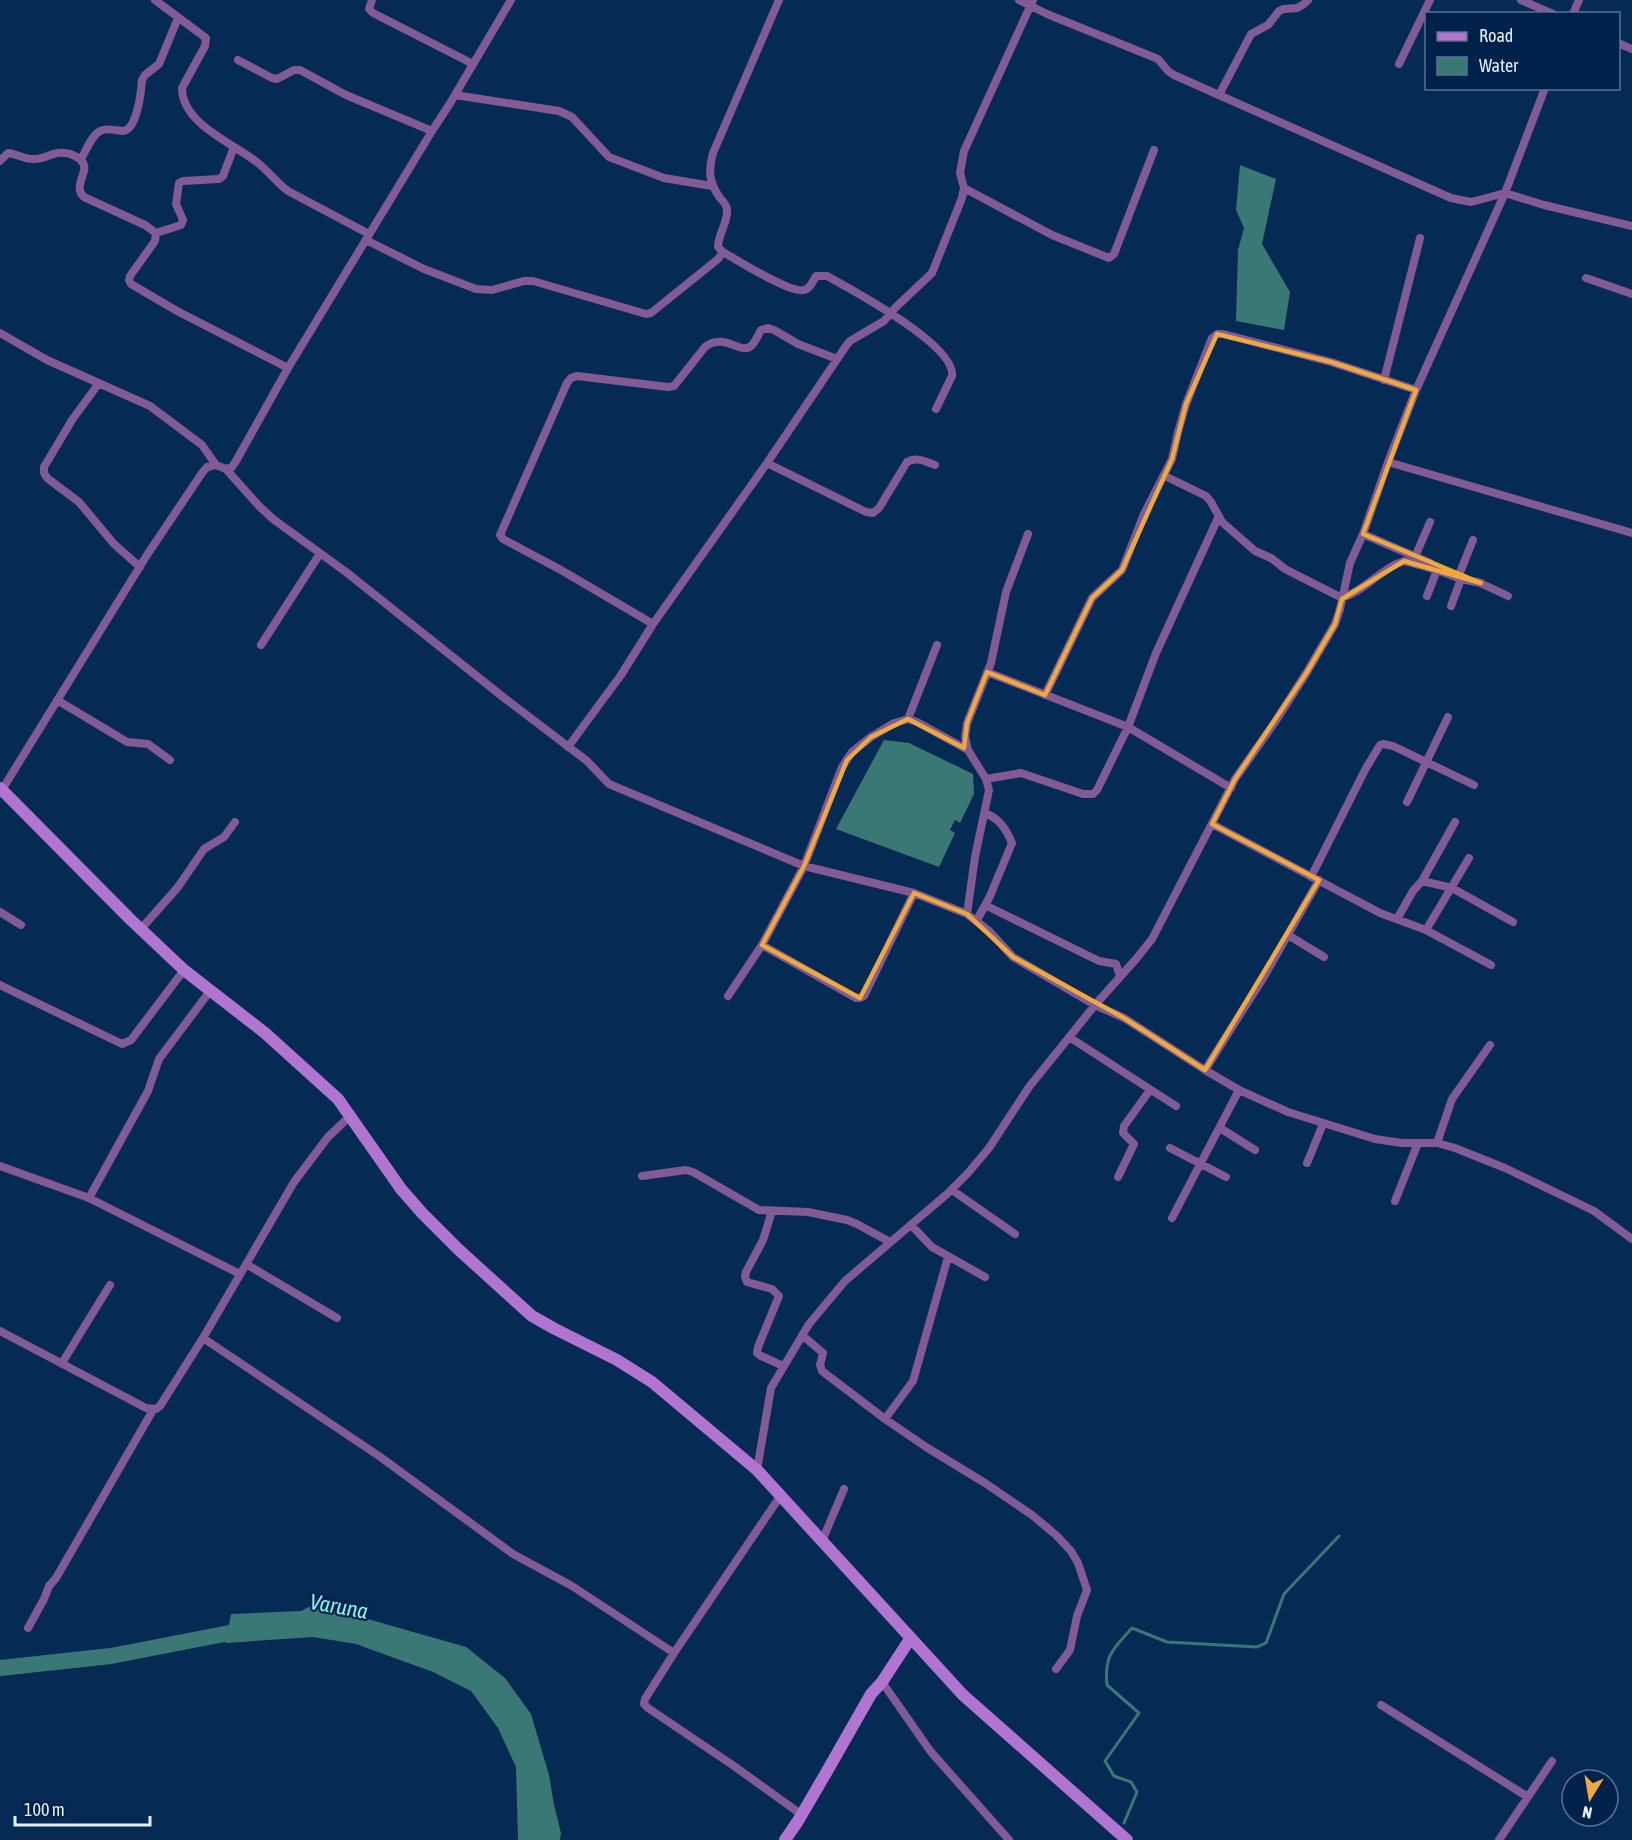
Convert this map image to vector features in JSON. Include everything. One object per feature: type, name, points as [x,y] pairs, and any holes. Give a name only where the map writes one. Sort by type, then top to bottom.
[{"type":"street","points":[[155,0],[202,35],[207,42],[182,87],[191,114],[215,135],[259,164],[280,186],[424,269],[477,289],[492,290],[524,281],[533,281],[651,314],[718,259],[723,252]]},
{"type":"street","points":[[372,0],[369,9],[373,13],[473,64]]},
{"type":"street","points":[[226,469],[232,467],[236,461],[288,368],[511,0]]},
{"type":"street","points":[[779,0],[713,153],[710,179],[728,212],[718,247],[780,284],[801,291],[810,287],[816,276],[827,276],[891,312],[928,340],[950,364],[952,376],[936,409]]},
{"type":"street","points":[[1019,0],[1032,3],[1047,14],[1158,59],[1171,73],[1451,198],[1471,202],[1505,193],[1632,226]]},
{"type":"street","points":[[1219,95],[1251,34],[1268,25],[1284,9],[1297,8],[1308,0]]},
{"type":"street","points":[[1399,63],[1430,0]]},
{"type":"street","points":[[1521,0],[1548,12]]},
{"type":"street","points":[[568,747],[621,675],[652,624],[767,463],[850,341],[878,326],[932,273],[962,198],[964,188],[960,173],[964,151],[1032,3]]},
{"type":"street","points":[[81,159],[99,131],[130,129],[134,123],[142,80],[159,64],[178,18]]},
{"type":"street","points":[[238,60],[277,79],[294,70],[306,72],[346,95],[432,131]]},
{"type":"street","points":[[756,1470],[771,1388],[809,1324],[845,1281],[952,1190],[990,1148],[1029,1087],[1152,939],[1231,788],[1307,672],[1335,624],[1350,563],[1363,534],[1416,390],[1505,193],[1544,90]]},
{"type":"street","points":[[455,95],[559,111],[572,117],[609,157],[664,178],[712,186]]},
{"type":"street","points":[[0,161],[8,153],[36,159],[60,153],[81,159],[85,167],[79,189],[84,198],[156,232],[181,225],[183,220],[176,204],[179,183],[219,179],[223,176],[234,147]]},
{"type":"street","points":[[964,188],[1052,235],[1104,258],[1109,258],[1114,254],[1155,150]]},
{"type":"street","points":[[156,232],[155,241],[130,276],[131,284],[177,311],[288,368]]},
{"type":"street","points":[[1384,380],[1420,238]]},
{"type":"street","points":[[1586,278],[1632,294]]},
{"type":"street","points":[[652,624],[561,570],[503,539],[500,535],[567,383],[571,378],[577,376],[674,386],[711,342],[719,340],[746,349],[752,346],[761,330],[768,328],[798,344],[837,359]]},
{"type":"street","points":[[0,333],[46,360],[150,406],[202,445],[216,465],[226,469],[259,506],[587,761],[609,784],[804,866],[914,893],[967,914],[1001,942],[1013,957],[1095,1005],[1124,1018],[1239,1090],[1288,1112],[1375,1140],[1437,1143],[1455,1148],[1505,1168],[1594,1211],[1632,1239]]},
{"type":"street","points":[[1045,695],[1092,598],[1122,570],[1144,514],[1172,459],[1186,404],[1212,338],[1217,334],[1223,334],[1331,362],[1416,390]]},
{"type":"street","points":[[99,383],[72,420],[44,467],[44,474],[79,502],[114,544],[140,567]]},
{"type":"street","points":[[767,463],[866,512],[873,513],[879,508],[907,462],[919,459],[935,465]]},
{"type":"street","points":[[1388,462],[1632,533]]},
{"type":"street","points":[[216,465],[207,467],[202,473],[140,567],[1,790],[140,930],[184,970],[265,1033],[338,1099],[401,1189],[459,1250],[532,1316],[617,1360],[652,1382],[756,1470],[963,1695],[1127,1840]]},
{"type":"street","points":[[1165,476],[1206,496],[1218,518],[1256,551],[1271,558],[1285,570],[1342,598],[1404,561],[1460,577],[1508,596]]},
{"type":"street","points":[[987,778],[1021,773],[1083,794],[1094,794],[1128,727],[1156,653],[1218,518]]},
{"type":"street","points":[[1415,557],[1430,522]]},
{"type":"street","points":[[967,914],[975,857],[989,790],[987,778],[968,750],[965,737],[967,723],[987,672],[1006,592],[1028,534]]},
{"type":"street","points":[[1363,534],[1460,577]]},
{"type":"street","points":[[1451,606],[1473,540]]},
{"type":"street","points":[[261,645],[320,555]]},
{"type":"street","points":[[1427,596],[1437,570]]},
{"type":"street","points":[[908,719],[937,645]]},
{"type":"street","points":[[987,672],[1128,727],[1231,788]]},
{"type":"street","points":[[57,700],[127,742],[148,744],[170,760]]},
{"type":"street","points":[[1407,802],[1448,717]]},
{"type":"street","points":[[728,996],[762,945],[804,866],[852,752],[871,736],[894,723],[908,719],[918,722],[968,750]]},
{"type":"street","points":[[1205,1070],[1288,935],[1366,768],[1380,745],[1388,744],[1474,785]]},
{"type":"street","points":[[977,921],[1012,843],[995,817],[985,813]]},
{"type":"street","points":[[140,930],[178,887],[204,849],[224,837],[235,822]]},
{"type":"street","points":[[1397,919],[1413,891],[1422,881],[1455,822]]},
{"type":"street","points":[[1212,824],[1380,913],[1426,930],[1491,965]]},
{"type":"street","points":[[1426,930],[1469,858]]},
{"type":"street","points":[[1422,881],[1452,888],[1512,922]]},
{"type":"street","points":[[762,945],[856,998],[860,998],[864,996],[914,893]]},
{"type":"street","points":[[985,905],[1099,961],[1116,964],[1120,976]]},
{"type":"street","points":[[0,912],[21,925]]},
{"type":"street","points":[[1288,935],[1324,957]]},
{"type":"street","points":[[0,985],[116,1042],[127,1043],[184,970]]},
{"type":"street","points":[[89,1198],[148,1091],[159,1059],[210,991]]},
{"type":"street","points":[[1069,1037],[1176,1106]]},
{"type":"street","points":[[1437,1143],[1452,1098],[1490,1045]]},
{"type":"street","points":[[1118,1177],[1134,1144],[1123,1133],[1124,1126],[1150,1090]]},
{"type":"street","points":[[1172,1218],[1239,1090]]},
{"type":"street","points":[[28,1628],[49,1586],[56,1578],[153,1410],[160,1406],[203,1338],[305,1166],[328,1137],[350,1116]]},
{"type":"street","points":[[1307,1163],[1323,1124]]},
{"type":"street","points":[[1220,1128],[1255,1150]]},
{"type":"street","points":[[1395,1201],[1418,1143]]},
{"type":"street","points":[[1170,1148],[1226,1177]]},
{"type":"street","points":[[0,1166],[89,1198],[240,1274]]},
{"type":"street","points":[[642,1176],[686,1170],[759,1210],[808,1212],[847,1220],[890,1242]]},
{"type":"street","points":[[952,1190],[1015,1234]]},
{"type":"street","points":[[772,1211],[764,1240],[745,1277],[747,1282],[772,1289],[779,1296],[757,1353],[783,1366]]},
{"type":"street","points":[[911,1225],[932,1247],[985,1277]]},
{"type":"street","points":[[885,1419],[913,1381],[948,1257]]},
{"type":"street","points":[[246,1264],[337,1318]]},
{"type":"street","points":[[62,1363],[110,1285]]},
{"type":"street","points":[[0,1331],[146,1408],[156,1409]]},
{"type":"street","points":[[802,1335],[823,1353],[820,1365],[822,1371],[885,1419],[1032,1515],[1071,1551],[1078,1563],[1087,1590],[1077,1616],[1070,1650],[1056,1669]]},
{"type":"street","points":[[203,1338],[379,1456],[513,1554],[572,1586],[674,1653]]},
{"type":"street","points":[[822,1541],[844,1489]]},
{"type":"street","points":[[781,1495],[674,1653],[644,1704],[802,1815]]},
{"type":"street","points":[[785,1840],[802,1815],[871,1694],[882,1682],[910,1639]]},
{"type":"street","points":[[882,1682],[931,1752],[1009,1840]]},
{"type":"street","points":[[1381,1705],[1528,1797]]},
{"type":"street","points":[[1499,1840],[1552,1761]]},
{"type":"highlighted area","points":[[1217,334],[1331,362],[1416,390],[1363,534],[1481,583],[1404,561],[1342,599],[1335,624],[1307,672],[1235,779],[1212,824],[1319,880],[1205,1070],[1124,1018],[1013,957],[967,914],[914,893],[860,998],[762,945],[804,866],[847,760],[871,737],[908,719],[964,748],[967,723],[987,672],[1045,695],[1092,598],[1122,570],[1172,459],[1186,404]]},
{"type":"water","points":[[1240,165],[1276,179],[1262,244],[1290,292],[1284,330],[1236,321],[1238,250],[1244,228],[1236,210]]},
{"type":"water","points":[[884,740],[909,743],[973,774],[974,794],[960,823],[955,820],[950,830],[955,833],[939,867],[836,829]]},
{"type":"water","points":[[315,1604],[466,1647],[505,1678],[531,1714],[549,1775],[561,1833],[560,1840],[518,1840],[516,1767],[498,1728],[471,1691],[433,1672],[356,1644],[313,1637],[226,1643],[231,1614],[301,1611]]},
{"type":"waterway","points":[[1124,1823],[1137,1792],[1131,1782],[1114,1776],[1105,1761],[1139,1713],[1107,1685],[1107,1666],[1115,1647],[1132,1628],[1167,1642],[1257,1647],[1266,1643],[1284,1594],[1339,1536]]},
{"type":"waterway","name":"Varuna","points":[[0,1668],[111,1656],[250,1629]]}]
